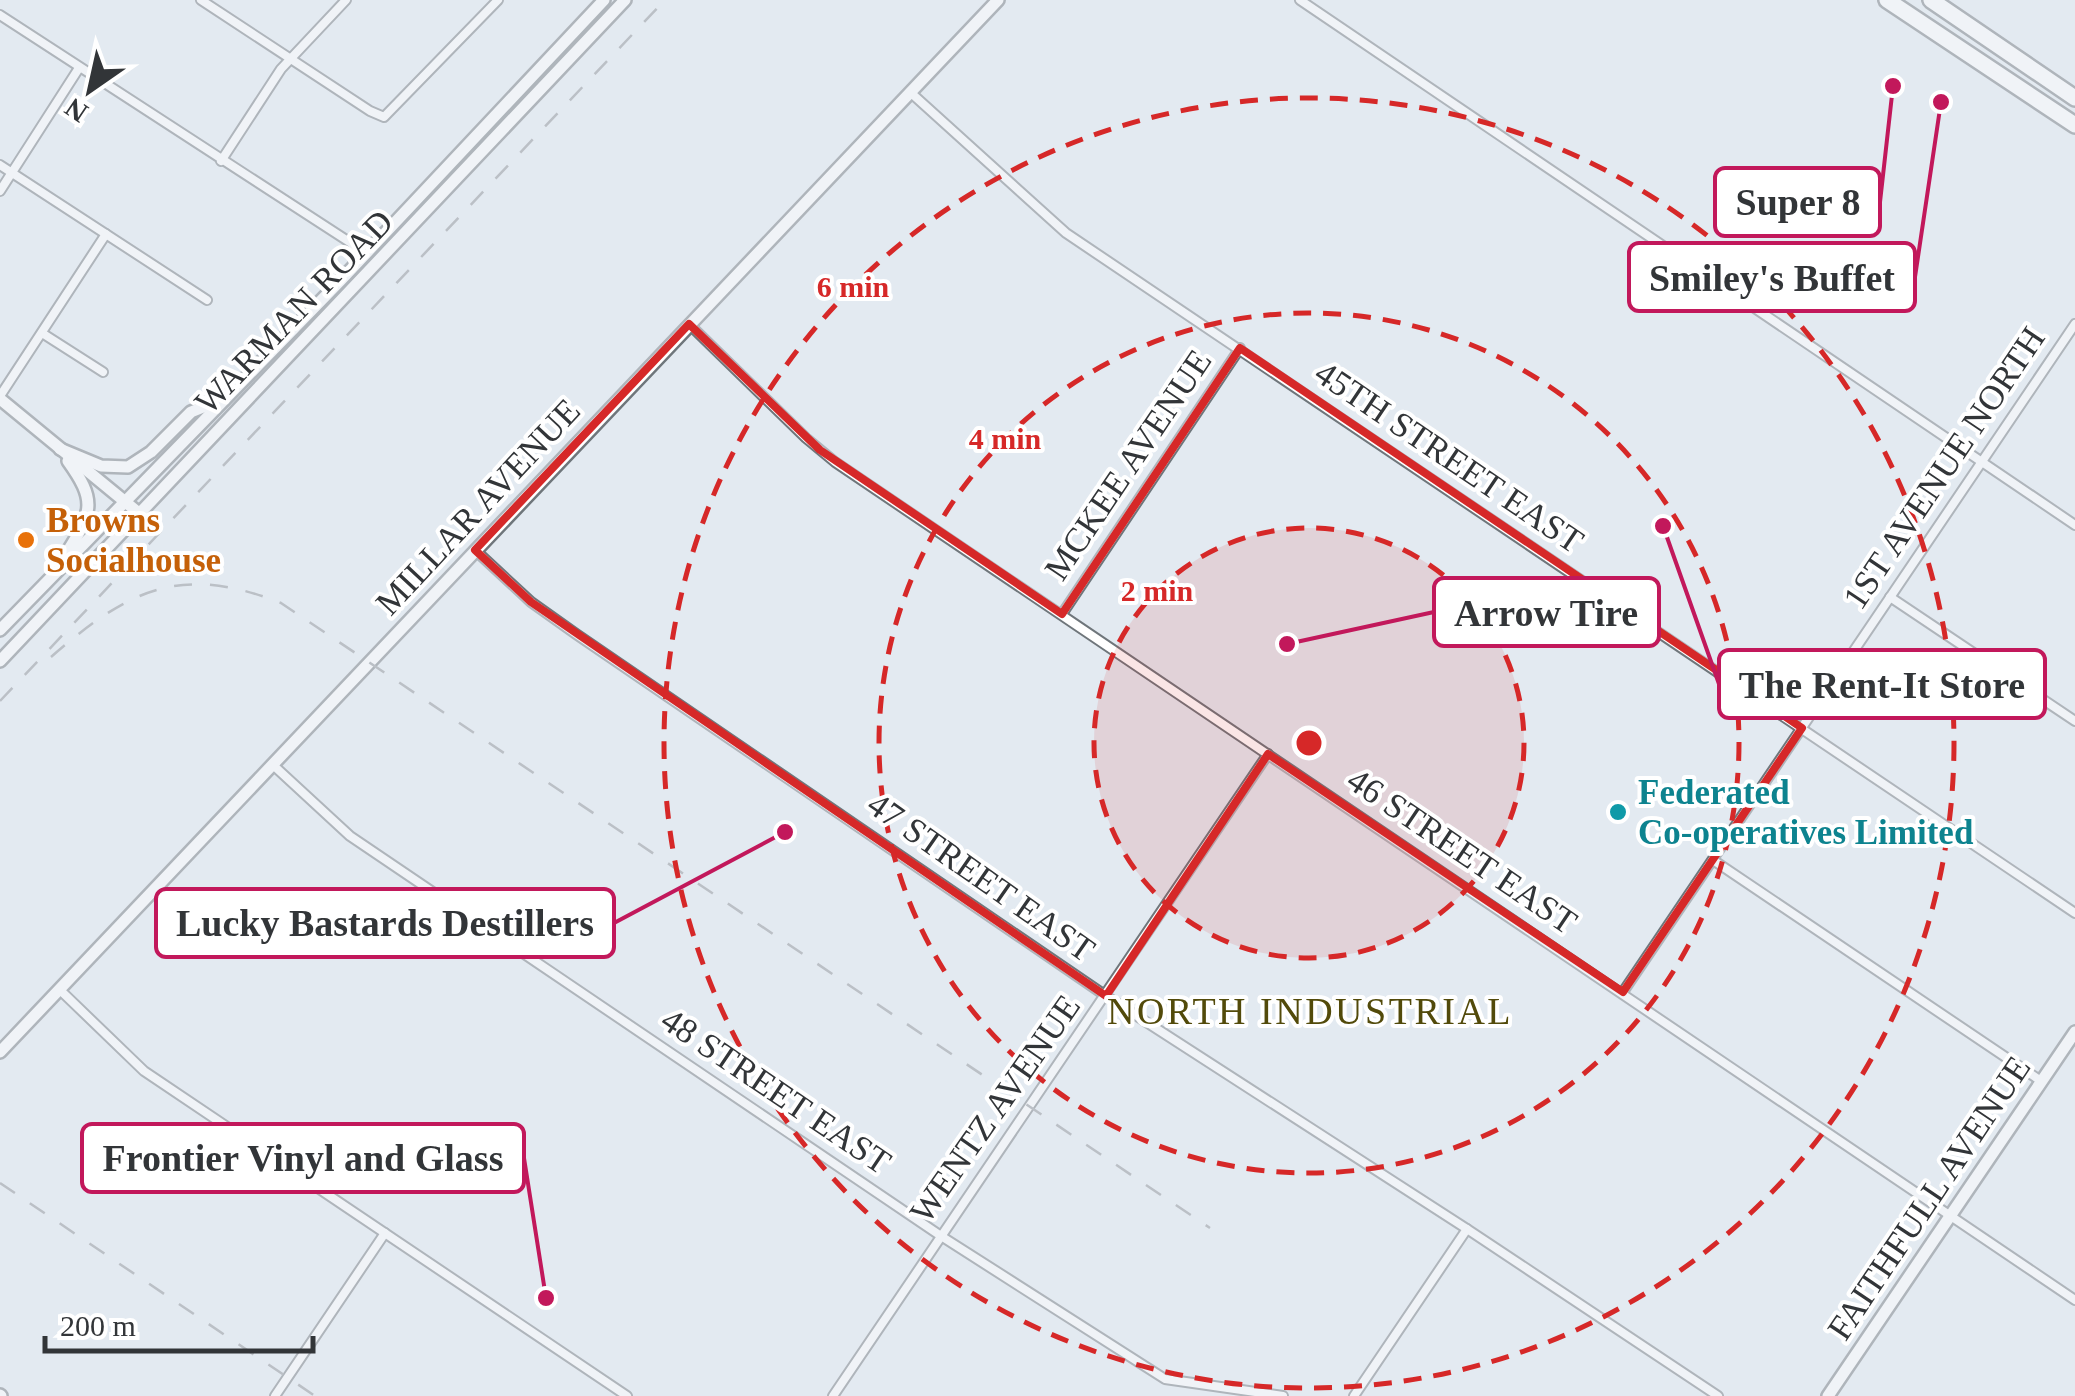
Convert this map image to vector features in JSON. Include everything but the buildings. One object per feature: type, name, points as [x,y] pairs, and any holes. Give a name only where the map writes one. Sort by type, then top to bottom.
[{"type":"highway","points":[[1887,0],[2075,125]]},
{"type":"highway","points":[[1931,0],[2075,98]]},
{"type":"main road","name":"WARMAN ROAD","points":[[0,630],[363,256],[604,0]]},
{"type":"main road","name":"WARMAN ROAD","points":[[0,661],[626,0]]},
{"type":"main road","name":"MILLAR AVENUE","points":[[0,1052],[998,0]]},
{"type":"main road","points":[[294,352],[318,313],[356,273],[363,256]]},
{"type":"main road","points":[[60,449],[100,466],[128,466],[151,452],[192,412],[226,397]]},
{"type":"main road","points":[[0,398],[140,514]]},
{"type":"main road","points":[[56,572],[82,528],[90,504],[84,483],[60,449]]},
{"type":"main road","name":"FAITHFULL AVENUE","points":[[1828,1396],[2075,1032]]},
{"type":"street","points":[[201,0],[384,117],[498,0]]},
{"type":"street","points":[[221,161],[291,59],[346,0]]},
{"type":"street","points":[[1300,0],[2075,525]]},
{"type":"street","points":[[0,16],[351,244],[363,256]]},
{"type":"street","points":[[0,191],[79,68]]},
{"type":"street","name":"45TH STREET EAST","points":[[910,92],[1050,222],[2075,913]]},
{"type":"street","points":[[0,165],[207,300]]},
{"type":"street","points":[[0,398],[106,234]]},
{"type":"street","name":"46 STREET EAST","points":[[689,324],[820,450],[2075,1300]]},
{"type":"street","name":"1ST AVENUE NORTH","points":[[1623,992],[2075,324]]},
{"type":"street","points":[[42,333],[103,372]]},
{"type":"street","name":"MCKEE AVENUE","points":[[1062,614],[1240,348]]},
{"type":"street","name":"47 STREET EAST","points":[[475,550],[561,624],[1106,996],[1718,1396]]},
{"type":"street","points":[[1890,596],[2075,721]]},
{"type":"street","name":"WENTZ AVENUE","points":[[833,1396],[1268,754]]},
{"type":"street","name":"48 STREET EAST","points":[[272,763],[350,836],[941,1236],[1165,1379],[1283,1396]]},
{"type":"street","points":[[1713,860],[2040,1081]]},
{"type":"street","points":[[59,989],[144,1071],[627,1396]]},
{"type":"street","points":[[1354,1396],[1467,1229]]},
{"type":"street","points":[[275,1396],[385,1234]]},
{"type":"highlighted area","points":[[689,324],[820,450],[1062,614],[1240,348],[1802,728],[1623,992],[1268,754],[1106,996],[531,602],[475,550]]},
{"type":"railway","points":[[0,701],[665,0]]},
{"type":"railway","points":[[51,657],[105,615],[157,590],[213,585],[281,603],[1210,1228]]},
{"type":"railway","points":[[0,1183],[315,1396]]},
{"type":"place","name":"Super 8","points":[[1893,86]]},
{"type":"place","name":"Smiley's Buffet","points":[[1941,102]]},
{"type":"place","name":"The Rent-It Store","points":[[1663,526]]},
{"type":"place","name":"Browns Socialhouse","points":[[26,540]]},
{"type":"place","name":"Arrow Tire","points":[[1287,644]]},
{"type":"place","name":"Federated Co-operatives Limited","points":[[1618,812]]},
{"type":"place","name":"Lucky Bastards Destillers","points":[[785,832]]},
{"type":"place","name":"Frontier Vinyl and Glass","points":[[546,1298]]},
{"type":"district","name":"NORTH INDUSTRIAL","points":[[1310,1011]]}]
